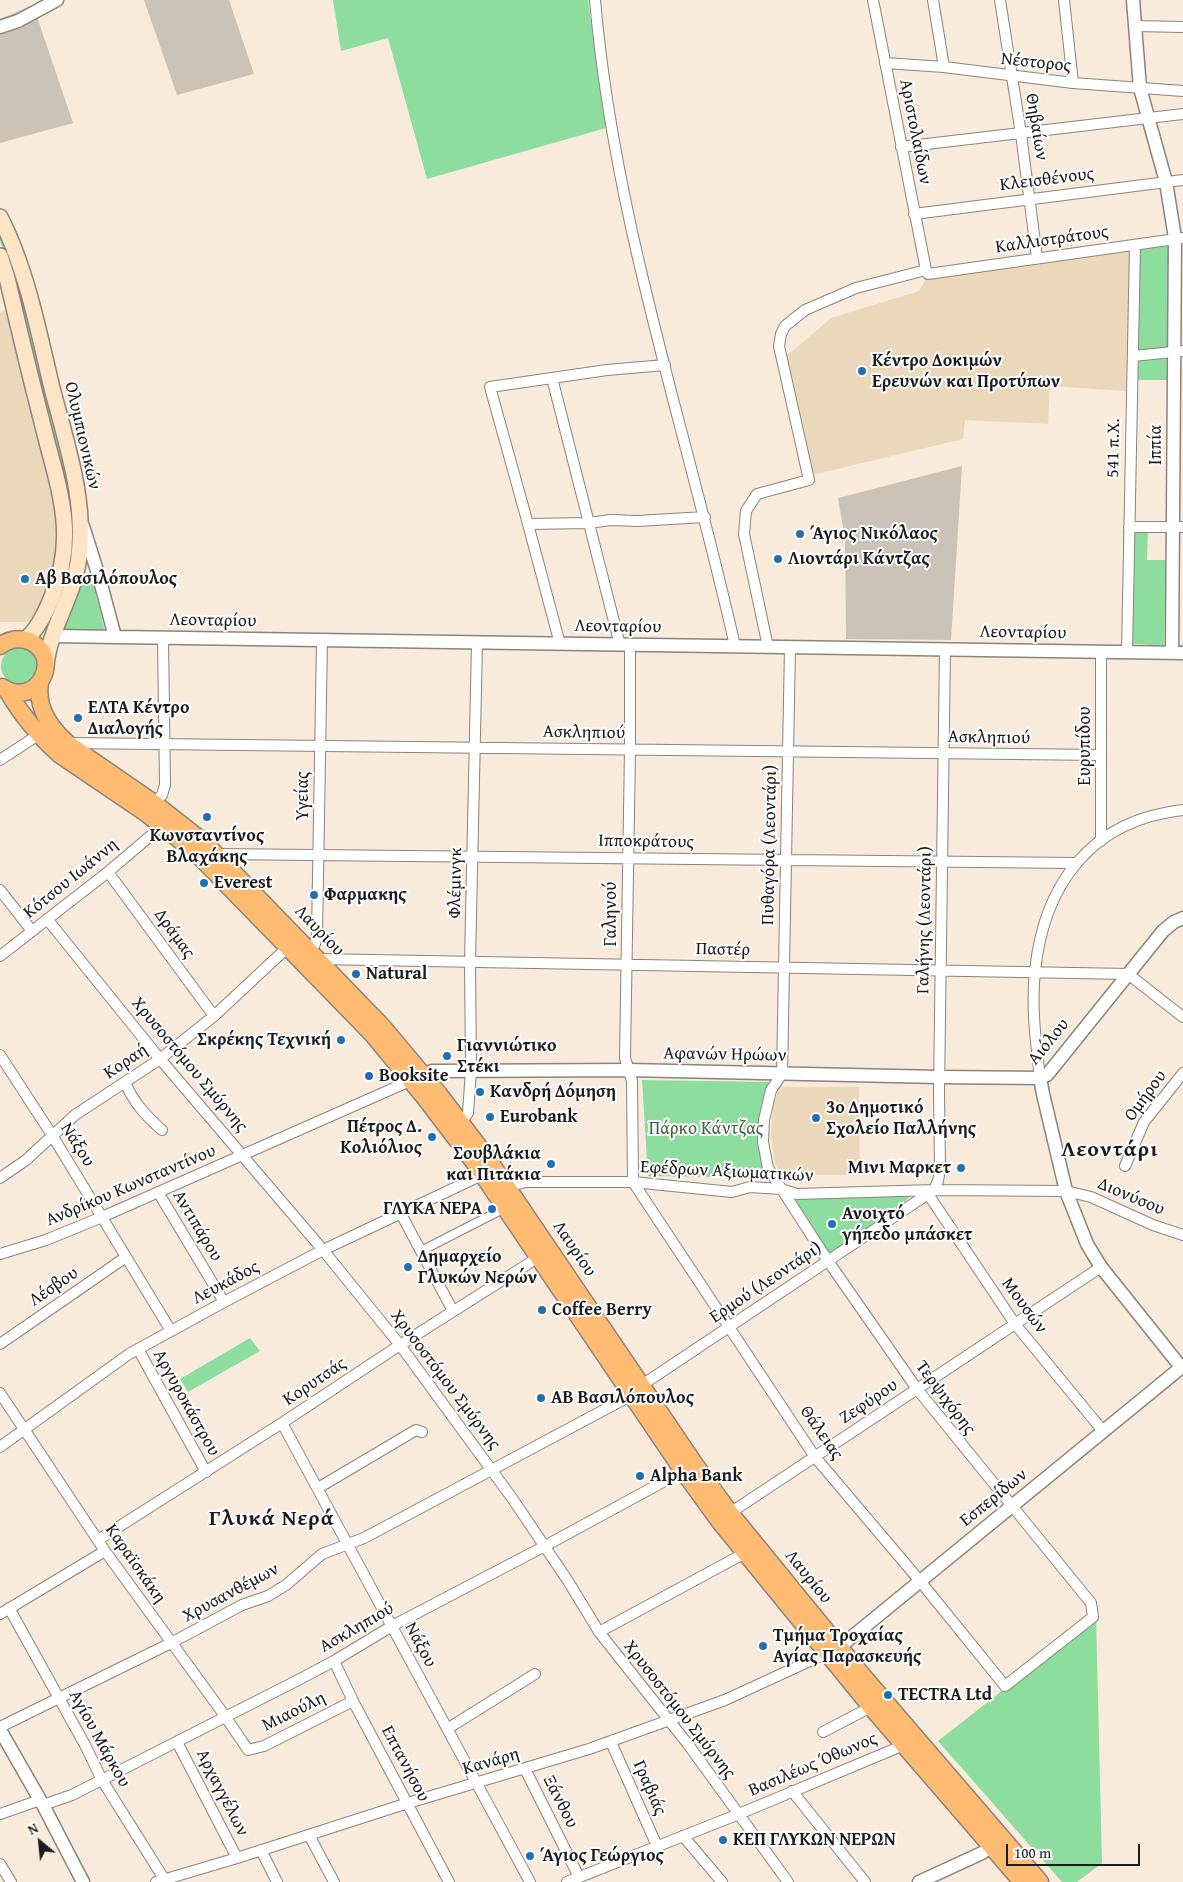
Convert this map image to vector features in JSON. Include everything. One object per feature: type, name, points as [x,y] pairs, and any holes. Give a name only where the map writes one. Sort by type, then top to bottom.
[{"type":"main road","name":"Ολυμπιονικών","points":[[0,217],[16,254],[30,298],[68,454],[81,522],[77,567],[67,600],[52,636],[46,665]]},
{"type":"main road","name":"Ολυμπιονικών","points":[[0,256],[62,496],[65,537],[61,573],[54,592],[44,615],[31,634],[24,640]]},
{"type":"main road","points":[[1,645],[16,639],[33,643],[40,650],[46,665]]},
{"type":"main road","name":"Λαυρίου","points":[[46,665],[46,672],[40,683],[38,693],[46,718],[58,734],[67,743],[189,829],[217,854],[382,1026],[451,1132],[505,1208],[544,1254]]},
{"type":"main road","name":"Λαυρίου","points":[[3,687],[21,693],[29,691],[40,683]]},
{"type":"main road","name":"Λαυρίου","points":[[3,687],[22,715],[60,755],[162,826],[200,857],[461,1123],[508,1188],[544,1254],[637,1390],[694,1463],[833,1650],[872,1707],[904,1745],[997,1842],[1040,1882]]},
{"type":"main road","name":"Λαυρίου","points":[[637,1390],[683,1471],[745,1553],[833,1650],[997,1842],[1022,1882]]},
{"type":"street","points":[[0,27],[18,21],[57,0]]},
{"type":"street","points":[[595,0],[603,71],[630,230],[685,447],[705,517],[735,646]]},
{"type":"street","name":"Αριστολαίδων","points":[[873,0],[926,270]]},
{"type":"street","points":[[933,0],[944,68]]},
{"type":"street","name":"Θηβαίων","points":[[1000,0],[1021,134],[1037,258]]},
{"type":"street","points":[[1064,0],[1073,83]]},
{"type":"street","name":"Ιππία","points":[[1133,0],[1140,88],[1166,182],[1179,238],[1178,653]]},
{"type":"street","points":[[1135,26],[1183,27]]},
{"type":"street","name":"Νέστορος","points":[[885,63],[1073,83],[1183,91]]},
{"type":"street","points":[[901,147],[1183,114]]},
{"type":"street","name":"Κλεισθένους","points":[[914,214],[1183,180]]},
{"type":"street","name":"Καλλιστράτους","points":[[926,270],[928,274],[1179,238]]},
{"type":"street","name":"541 π.Χ.","points":[[1127,652],[1135,245]]},
{"type":"street","points":[[768,647],[744,534],[746,511],[757,494],[809,480],[779,346],[782,330],[798,315],[840,294],[871,283],[926,270]]},
{"type":"street","points":[[1133,356],[1179,352]]},
{"type":"street","points":[[560,644],[490,387],[607,370],[665,365]]},
{"type":"street","name":"Γαληνού","points":[[552,378],[588,523],[625,645],[630,750],[625,1058],[632,1081],[633,1182]]},
{"type":"street","points":[[528,524],[705,517]]},
{"type":"street","points":[[81,522],[99,577],[115,637]]},
{"type":"street","points":[[1129,526],[1178,527]]},
{"type":"street","points":[[61,573],[77,567],[91,568],[99,577]]},
{"type":"street","name":"Λεονταρίου","points":[[52,636],[1178,653]]},
{"type":"street","points":[[154,803],[162,795],[165,785],[164,638]]},
{"type":"street","name":"Υγείας","points":[[314,954],[317,940],[320,855],[322,640]]},
{"type":"street","name":"Φλέμινγκ","points":[[461,1123],[468,1113],[471,1070],[470,962],[477,642]]},
{"type":"street","name":"Πυθαγόρα (Λεοντάρι)","points":[[782,1074],[790,647]]},
{"type":"street","name":"Γαλήνης (Λεοντάρι)","points":[[931,1192],[938,1181],[940,1169],[939,1077],[945,649]]},
{"type":"street","name":"Ευρυπίδου","points":[[1101,652],[1101,841]]},
{"type":"street","points":[[0,760],[38,734]]},
{"type":"street","name":"Ασκληπιού","points":[[67,743],[1101,756]]},
{"type":"street","points":[[1040,1078],[1034,1023],[1035,972],[1040,938],[1050,906],[1060,886],[1075,863],[1101,841],[1120,829],[1147,816],[1183,810]]},
{"type":"street","name":"Κότσου Ιωάννη","points":[[0,956],[108,872],[162,826]]},
{"type":"street","name":"Ιπποκράτους","points":[[217,854],[1075,863]]},
{"type":"street","name":"Δράμας","points":[[108,872],[214,1016]]},
{"type":"street","points":[[0,890],[32,931]]},
{"type":"street","name":"Αιόλου","points":[[1182,1367],[1101,1268],[1087,1244],[1066,1192],[1042,1094],[1040,1078],[1047,1075],[1163,931],[1174,922],[1183,918]]},
{"type":"street","name":"Χρυσοστόμου Σμύρνης","points":[[47,919],[160,1059],[323,1250],[400,1345],[545,1546],[599,1632],[670,1721],[788,1882]]},
{"type":"street","name":"Κοραή","points":[[0,1178],[26,1160],[76,1115],[160,1059],[214,1016],[288,947]]},
{"type":"street","name":"Παστέρ","points":[[314,954],[470,962],[1128,974]]},
{"type":"street","points":[[1128,974],[1183,1017]]},
{"type":"street","name":"Νάξου","points":[[0,1055],[52,1135],[171,1331]]},
{"type":"street","name":"Αφανών Ηρώων","points":[[417,1078],[432,1071],[471,1070],[629,1070],[1040,1078]]},
{"type":"street","name":"Ομήρου","points":[[1125,1166],[1144,1122],[1183,1073]]},
{"type":"street","name":"Τερψιχόρης","points":[[782,1074],[771,1090],[764,1120],[763,1142],[768,1168],[828,1261],[917,1389],[1091,1603],[1093,1617],[1005,1686]]},
{"type":"street","name":"Ανδρίκου Κωνσταντίνου","points":[[0,1254],[46,1240],[102,1217],[244,1156],[417,1078]]},
{"type":"street","points":[[125,1082],[138,1105],[162,1130]]},
{"type":"street","name":"Λευκάδος","points":[[0,1447],[138,1349],[323,1250],[482,1175]]},
{"type":"street","name":"Εφέδρων Αξιωματικών","points":[[508,1188],[525,1182],[633,1182],[732,1192],[750,1187],[781,1189],[797,1194],[1066,1192]]},
{"type":"street","name":"Θάλειας","points":[[633,1182],[815,1457],[920,1581],[1005,1686]]},
{"type":"street","name":"Αντιπάρου","points":[[158,1192],[224,1302]]},
{"type":"street","name":"Ερμού (Λεοντάρι)","points":[[637,1390],[931,1192]]},
{"type":"street","name":"Μουσών","points":[[931,1192],[1015,1324],[1103,1431]]},
{"type":"street","name":"Διονύσου","points":[[1066,1192],[1091,1197],[1153,1225],[1183,1235]]},
{"type":"street","points":[[421,1251],[505,1208]]},
{"type":"street","points":[[401,1214],[452,1312]]},
{"type":"street","name":"Κορυτσάς","points":[[98,1540],[544,1254]]},
{"type":"street","name":"Λέσβου","points":[[0,1344],[126,1257]]},
{"type":"street","name":"Ζεφύρου","points":[[730,1513],[1101,1268]]},
{"type":"street","name":"Αργυροκάστρου","points":[[138,1349],[206,1472]]},
{"type":"street","name":"Εσπερίδων","points":[[833,1650],[1182,1367]]},
{"type":"street","name":"Χρυσανθέμων","points":[[0,1728],[242,1604],[268,1596],[286,1585],[316,1558],[333,1549],[364,1538],[637,1390]]},
{"type":"street","name":"Καραϊσκάκη","points":[[1,1396],[105,1551],[248,1750]]},
{"type":"street","name":"Νάξου","points":[[282,1423],[530,1882]]},
{"type":"street","points":[[318,1488],[416,1430],[422,1432]]},
{"type":"street","name":"Ασκληπιού","points":[[0,1814],[64,1798],[102,1780],[334,1661],[392,1626],[683,1471]]},
{"type":"street","points":[[4,1611],[105,1551]]},
{"type":"street","points":[[599,1632],[745,1553]]},
{"type":"street","name":"Αγίου Μάρκου","points":[[4,1611],[85,1745],[102,1780],[162,1881]]},
{"type":"street","name":"Κανάρη","points":[[162,1881],[408,1803],[611,1742],[725,1700],[833,1650]]},
{"type":"street","name":"Επτανήσου","points":[[334,1661],[353,1701],[449,1882]]},
{"type":"street","points":[[447,1729],[535,1674]]},
{"type":"street","name":"Μιαούλη","points":[[248,1750],[264,1746],[353,1701]]},
{"type":"street","points":[[823,1732],[872,1707]]},
{"type":"street","points":[[0,1728],[83,1882]]},
{"type":"street","name":"Αρχαγγέλων","points":[[177,1742],[237,1858]]},
{"type":"street","name":"Γραβιάς","points":[[611,1742],[657,1846]]},
{"type":"street","name":"Βασιλέως Όθωνος","points":[[567,1882],[739,1814],[904,1745]]},
{"type":"street","name":"Ξάνθου","points":[[525,1769],[579,1877]]},
{"type":"street","points":[[792,1791],[865,1882]]},
{"type":"street","points":[[309,1834],[334,1882]]},
{"type":"street","points":[[683,1836],[722,1882]]},
{"type":"street","points":[[919,1882],[982,1853],[997,1842]]},
{"type":"street","points":[[261,1850],[276,1882]]},
{"type":"street","points":[[0,1864],[10,1882]]},
{"type":"shaded area","points":[[144,0],[229,0],[254,74],[177,95]]},
{"type":"shaded area","points":[[33,5],[73,123],[0,143],[0,19]]},
{"type":"shaded area","points":[[1131,248],[1126,391],[1050,386],[1048,424],[965,420],[963,439],[804,477],[777,360],[790,353],[831,318],[919,291],[928,276]]},
{"type":"shaded area","points":[[7,310],[54,496],[57,535],[54,561],[45,597],[31,622],[0,622],[0,313]]},
{"type":"shaded area","points":[[962,466],[951,640],[846,639],[845,538],[838,498]]},
{"type":"shaded area","name":"3ο Δημοτικό Σχολείο Παλλήνης","points":[[780,1087],[859,1087],[860,1175],[781,1175],[775,1164],[771,1137],[773,1104]]},
{"type":"green space","points":[[333,0],[588,0],[606,128],[427,179],[388,38],[341,51]]},
{"type":"green space","points":[[0,232],[15,268],[69,488],[73,518],[72,556],[68,559],[5,254],[0,241]]},
{"type":"green space","points":[[1170,245],[1171,380],[1138,380],[1140,250]]},
{"type":"green space","points":[[1123,529],[1148,529],[1147,560],[1166,560],[1164,646],[1123,643]]},
{"type":"green space","points":[[83,573],[89,575],[92,580],[105,631],[63,629]]},
{"type":"green space","points":[[19,648],[26,649],[32,653],[36,659],[36,673],[32,679],[26,683],[19,684],[12,683],[6,679],[2,673],[1,666],[2,659],[6,653],[12,649]]},
{"type":"green space","name":"Πάρκο Κάντζας","points":[[642,1080],[768,1082],[767,1178],[648,1176]]},
{"type":"green space","points":[[788,1190],[911,1196],[890,1216],[831,1256]]},
{"type":"green space","points":[[250,1338],[260,1351],[188,1392],[180,1379]]},
{"type":"green space","points":[[1096,1617],[1102,1863],[1077,1882],[1062,1882],[938,1741]]},
{"type":"place","name":"Κέντρο Δοκιμών Ερευνών και Προτύπων","points":[[862,371]]},
{"type":"place","name":"Άγιος Νικόλαος","points":[[800,534]]},
{"type":"place","name":"Λιοντάρι Κάντζας","points":[[778,559]]},
{"type":"place","name":"Αβ Βασιλόπουλος","points":[[25,579]]},
{"type":"place","name":"ΕΛΤΑ Κέντρο Διαλογής","points":[[78,718]]},
{"type":"place","name":"Κωνσταντίνος Βλαχάκης","points":[[207,817]]},
{"type":"place","name":"Everest","points":[[204,883]]},
{"type":"place","name":"Φαρμακης","points":[[314,895]]},
{"type":"place","name":"Natural","points":[[356,974]]},
{"type":"place","name":"Σκρέκης Τεχνική","points":[[341,1040]]},
{"type":"place","name":"Γιαννιώτικο Στέκι","points":[[447,1056]]},
{"type":"place","name":"Booksite","points":[[369,1076]]},
{"type":"place","name":"Κανδρή Δόμηση","points":[[480,1092]]},
{"type":"place","name":"Eurobank","points":[[490,1117]]},
{"type":"place","name":"3ο Δημοτικό Σχολείο Παλλήνης","points":[[816,1118]]},
{"type":"place","name":"Πέτρος Δ. Κολιόλιος","points":[[432,1137]]},
{"type":"place","name":"Σουβλάκια και Πιτάκια","points":[[551,1164]]},
{"type":"place","name":"Μινι Μαρκετ","points":[[961,1168]]},
{"type":"place","name":"ΓΛΥΚΑ ΝΕΡΑ","points":[[492,1209]]},
{"type":"place","name":"Ανοιχτό γήπεδο μπάσκετ","points":[[832,1224]]},
{"type":"place","name":"Δημαρχείο Γλυκών Νερών","points":[[408,1267]]},
{"type":"place","name":"Coffee Berry","points":[[542,1310]]},
{"type":"place","name":"ΑΒ Βασιλόπουλος","points":[[541,1398]]},
{"type":"place","name":"Alpha Bank","points":[[640,1476]]},
{"type":"place","name":"Τμήμα Τροχαίας Αγίας Παρασκευής","points":[[763,1646]]},
{"type":"place","name":"TECTRA Ltd","points":[[888,1695]]},
{"type":"place","name":"ΚΕΠ ΓΛΥΚΩΝ ΝΕΡΩΝ","points":[[723,1840]]},
{"type":"place","name":"Άγιος Γεώργιος","points":[[530,1856]]},
{"type":"district","name":"Λεοντάρι","points":[[1110,1150]]},
{"type":"district","name":"Γλυκά Νερά","points":[[272,1519]]}]
